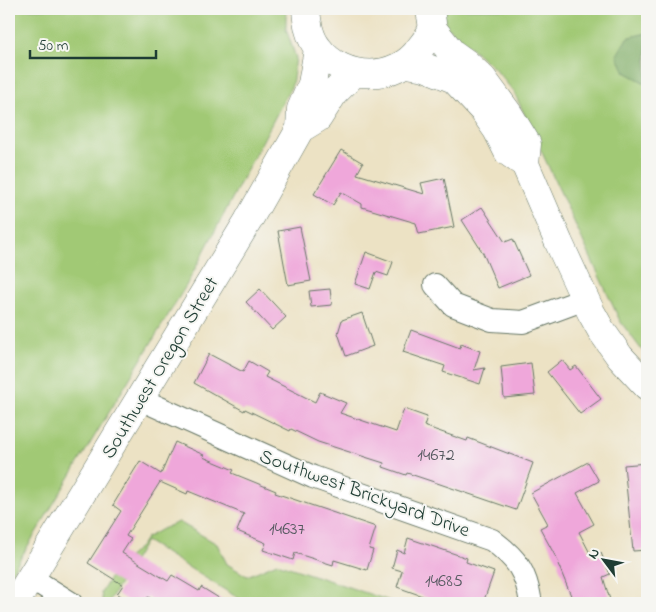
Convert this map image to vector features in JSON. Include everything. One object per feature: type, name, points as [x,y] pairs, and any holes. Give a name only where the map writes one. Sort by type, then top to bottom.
[{"type":"main road","points":[[306,9],[306,21],[310,35],[318,49],[341,67],[367,74],[380,73],[407,64],[415,56],[431,18]]},
{"type":"main road","points":[[431,18],[452,53],[466,63],[483,80],[508,113],[526,144],[525,164],[585,300],[601,330],[620,357],[647,386]]},
{"type":"main road","name":"Southwest Oregon Street","points":[[15,603],[248,221],[300,129],[301,109],[312,84],[318,49]]},
{"type":"main road","points":[[407,64],[425,67],[454,79],[483,110],[497,130],[508,152],[525,164]]},
{"type":"main road","name":"Southwest Oregon Street","points":[[300,129],[318,118],[334,92],[355,72]]},
{"type":"street","points":[[435,285],[453,305],[492,320],[523,322],[585,300]]},
{"type":"street","name":"Southwest Brickyard Drive","points":[[140,399],[313,477],[492,540],[504,548],[520,568],[526,580],[530,603]]},
{"type":"street","points":[[31,578],[71,603]]},
{"type":"green space","points":[[9,9],[286,9],[286,29],[296,58],[292,85],[187,284],[9,577]]},
{"type":"green space","points":[[444,9],[647,9],[647,33],[627,38],[625,72],[647,84],[647,357],[620,321],[514,92],[495,69],[445,25]]},
{"type":"green space","points":[[647,33],[647,84],[625,72],[617,55],[627,38]]},
{"type":"green space","points":[[179,522],[217,544],[227,564],[247,576],[277,563],[396,603],[246,603],[146,541],[108,603],[103,603],[101,593],[116,568],[141,546],[146,538]]},
{"type":"building","points":[[341,150],[363,163],[357,174],[424,194],[421,183],[444,178],[454,227],[419,234],[416,223],[362,207],[362,204],[341,192],[333,205],[314,194]]},
{"type":"building","points":[[482,207],[505,242],[513,239],[529,275],[498,288],[483,253],[462,220]]},
{"type":"building","points":[[300,227],[311,281],[288,285],[278,231]]},
{"type":"building","points":[[366,252],[393,262],[388,276],[376,272],[370,289],[355,284]]},
{"type":"building","points":[[260,289],[286,317],[272,330],[246,302]]},
{"type":"building","points":[[330,289],[332,305],[311,307],[309,291]]},
{"type":"building","points":[[362,313],[373,346],[346,356],[338,333],[342,320]]},
{"type":"building","points":[[411,330],[460,348],[461,344],[480,351],[474,370],[485,368],[480,384],[443,372],[445,366],[403,352]]},
{"type":"building","points":[[209,354],[243,372],[249,361],[268,372],[265,377],[315,402],[320,392],[346,403],[340,413],[396,432],[404,409],[427,417],[424,426],[467,441],[468,438],[533,463],[516,510],[407,473],[406,475],[383,467],[384,463],[318,442],[291,429],[290,431],[245,409],[244,411],[194,383]]},
{"type":"building","points":[[562,360],[570,370],[576,366],[601,399],[580,414],[547,372]]},
{"type":"building","points":[[531,363],[535,395],[504,398],[501,367]]},
{"type":"building","points":[[175,442],[204,455],[203,457],[234,470],[232,473],[276,491],[275,493],[376,527],[369,549],[373,550],[367,570],[334,560],[333,565],[295,553],[293,560],[263,550],[266,543],[237,531],[244,514],[188,491],[187,494],[160,482],[126,536],[131,539],[122,553],[168,581],[172,575],[199,591],[201,587],[227,603],[159,603],[148,597],[144,603],[131,603],[117,594],[123,585],[88,563],[121,511],[113,505],[140,461],[161,474]]},
{"type":"building","points":[[588,462],[599,481],[577,493],[594,524],[579,532],[592,557],[601,553],[610,574],[603,577],[611,603],[574,603],[559,563],[540,528],[548,524],[531,493]]},
{"type":"building","points":[[647,463],[647,550],[633,551],[624,465]]},
{"type":"building","points":[[408,538],[467,558],[466,562],[494,572],[483,603],[442,603],[397,587],[402,571],[392,568],[397,550],[404,553]]}]
